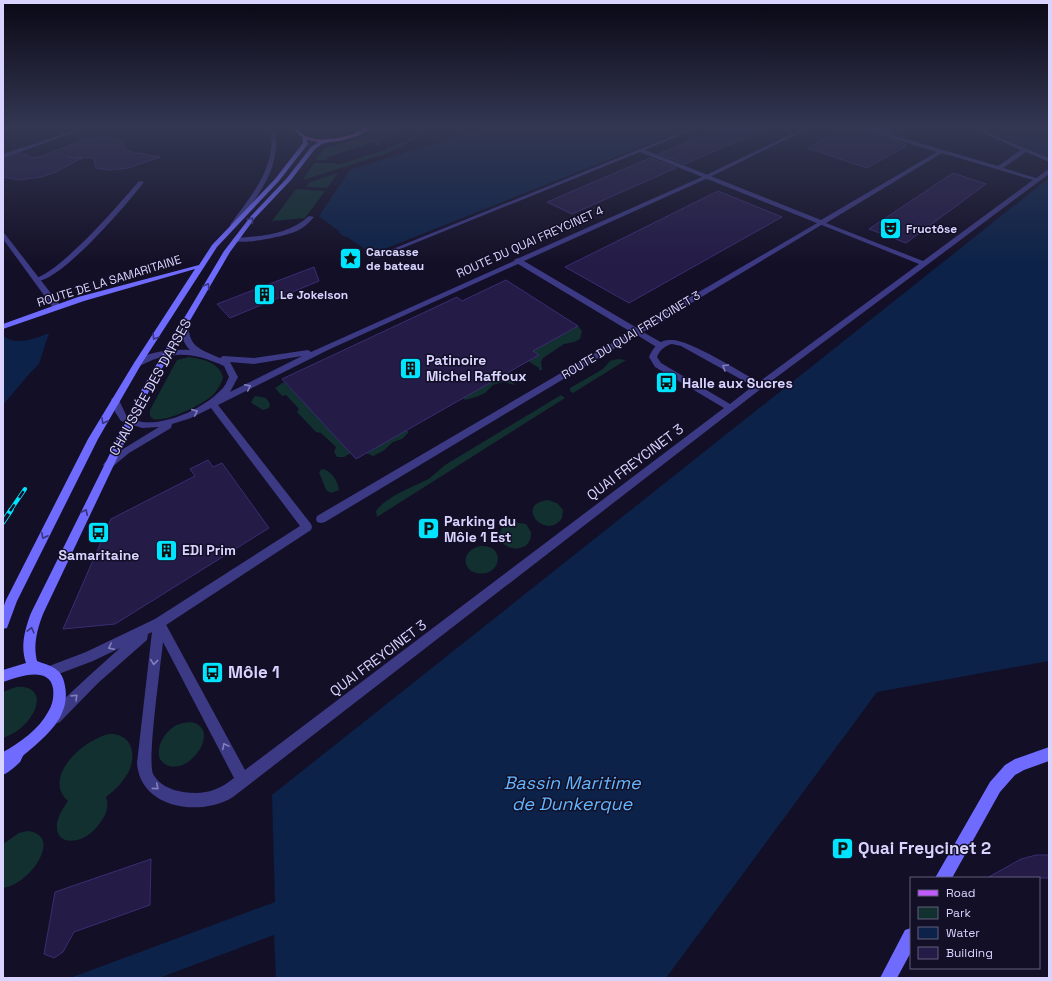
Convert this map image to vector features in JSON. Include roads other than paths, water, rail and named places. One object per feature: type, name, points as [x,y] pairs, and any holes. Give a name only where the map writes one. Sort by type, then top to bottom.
[{"type":"main road","name":"CHAUSSÉE DES DARSES","points":[[3,624],[12,600],[93,440],[115,400],[214,246],[282,174]]},
{"type":"main road","name":"CHAUSSÉE DES DARSES","points":[[34,668],[30,658],[29,645],[34,621],[146,389],[184,323],[235,240],[253,217],[293,174]]},
{"type":"main road","name":"ROUTE DE LA SAMARITAINE","points":[[3,327],[57,307],[171,273],[200,266]]},
{"type":"main road","points":[[3,676],[19,670],[34,668],[48,672],[57,679],[60,695],[56,709],[47,725],[37,737],[3,768]]},
{"type":"main road","points":[[3,759],[25,747]]},
{"type":"main road","points":[[944,877],[995,787],[1010,770],[1020,764],[1049,754]]},
{"type":"main road","points":[[888,978],[910,938]]},
{"type":"street","name":"CHAUSSÉE DES DARSES","points":[[233,225],[259,188],[266,174]]},
{"type":"street","points":[[376,257],[581,174]]},
{"type":"street","points":[[698,174],[924,264]]},
{"type":"street","name":"ROUTE DU QUAI FREYCINET 4","points":[[178,420],[327,347],[517,260],[713,174]]},
{"type":"street","name":"ROUTE DU QUAI FREYCINET 3","points":[[321,519],[904,174]]},
{"type":"street","points":[[1017,174],[1037,180]]},
{"type":"street","name":"QUAI FREYCINET 3","points":[[159,623],[145,750],[144,766],[147,777],[160,791],[171,796],[195,801],[218,796],[243,780],[758,386],[1045,174]]},
{"type":"street","points":[[37,280],[55,271],[69,258],[111,218],[141,182]]},
{"type":"street","points":[[235,240],[291,232],[301,227],[311,217]]},
{"type":"street","points":[[3,236],[57,307]]},
{"type":"street","points":[[517,260],[661,346]]},
{"type":"street","points":[[184,323],[184,334],[189,344],[192,348],[203,354]]},
{"type":"street","points":[[730,408],[658,365],[653,359],[653,354],[656,349],[672,342],[687,345],[758,386]]},
{"type":"street","name":"ROUTE DU QUAI FREYCINET 4","points":[[203,354],[220,359],[245,361],[266,360],[308,353],[327,347]]},
{"type":"street","points":[[138,363],[151,357],[166,354],[203,354]]},
{"type":"street","points":[[48,672],[89,657],[159,623],[307,527],[213,404],[230,386],[234,375],[230,365],[220,359]]},
{"type":"street","points":[[115,400],[120,415],[130,422],[152,425],[164,424],[178,420]]},
{"type":"street","points":[[108,465],[126,451],[178,420]]},
{"type":"street","points":[[159,623],[243,780]]},
{"type":"street","points":[[47,725],[94,679],[159,623]]},
{"type":"water","points":[[347,174],[573,174],[372,254],[339,233],[340,232],[319,216]]},
{"type":"water","name":"Bassin Maritime de Dunkerque","points":[[1049,178],[1049,661],[877,692],[666,978],[276,978],[274,935],[159,978],[70,978],[275,902],[272,795]]},
{"type":"water","points":[[49,333],[39,364],[3,405],[3,335],[7,339],[19,341],[32,339]]},
{"type":"railway","points":[[10,511],[25,489]]},
{"type":"railway","points":[[3,522],[11,510]]},
{"type":"place","name":"Fructôse","points":[[890,229]]},
{"type":"place","name":"Carcasse de bateau","points":[[351,259]]},
{"type":"place","name":"Le Jokelson","points":[[264,295]]},
{"type":"place","name":"Patinoire Michel Raffoux","points":[[411,368]]},
{"type":"place","name":"Halle aux Sucres","points":[[666,383]]},
{"type":"place","name":"Parking du Môle 1 Est","points":[[428,529]]},
{"type":"place","name":"Samaritaine","points":[[99,533]]},
{"type":"place","name":"EDI Prim","points":[[166,550]]},
{"type":"place","name":"Môle 1","points":[[213,672]]},
{"type":"place","name":"Quai Freycinet 2","points":[[842,848]]}]
